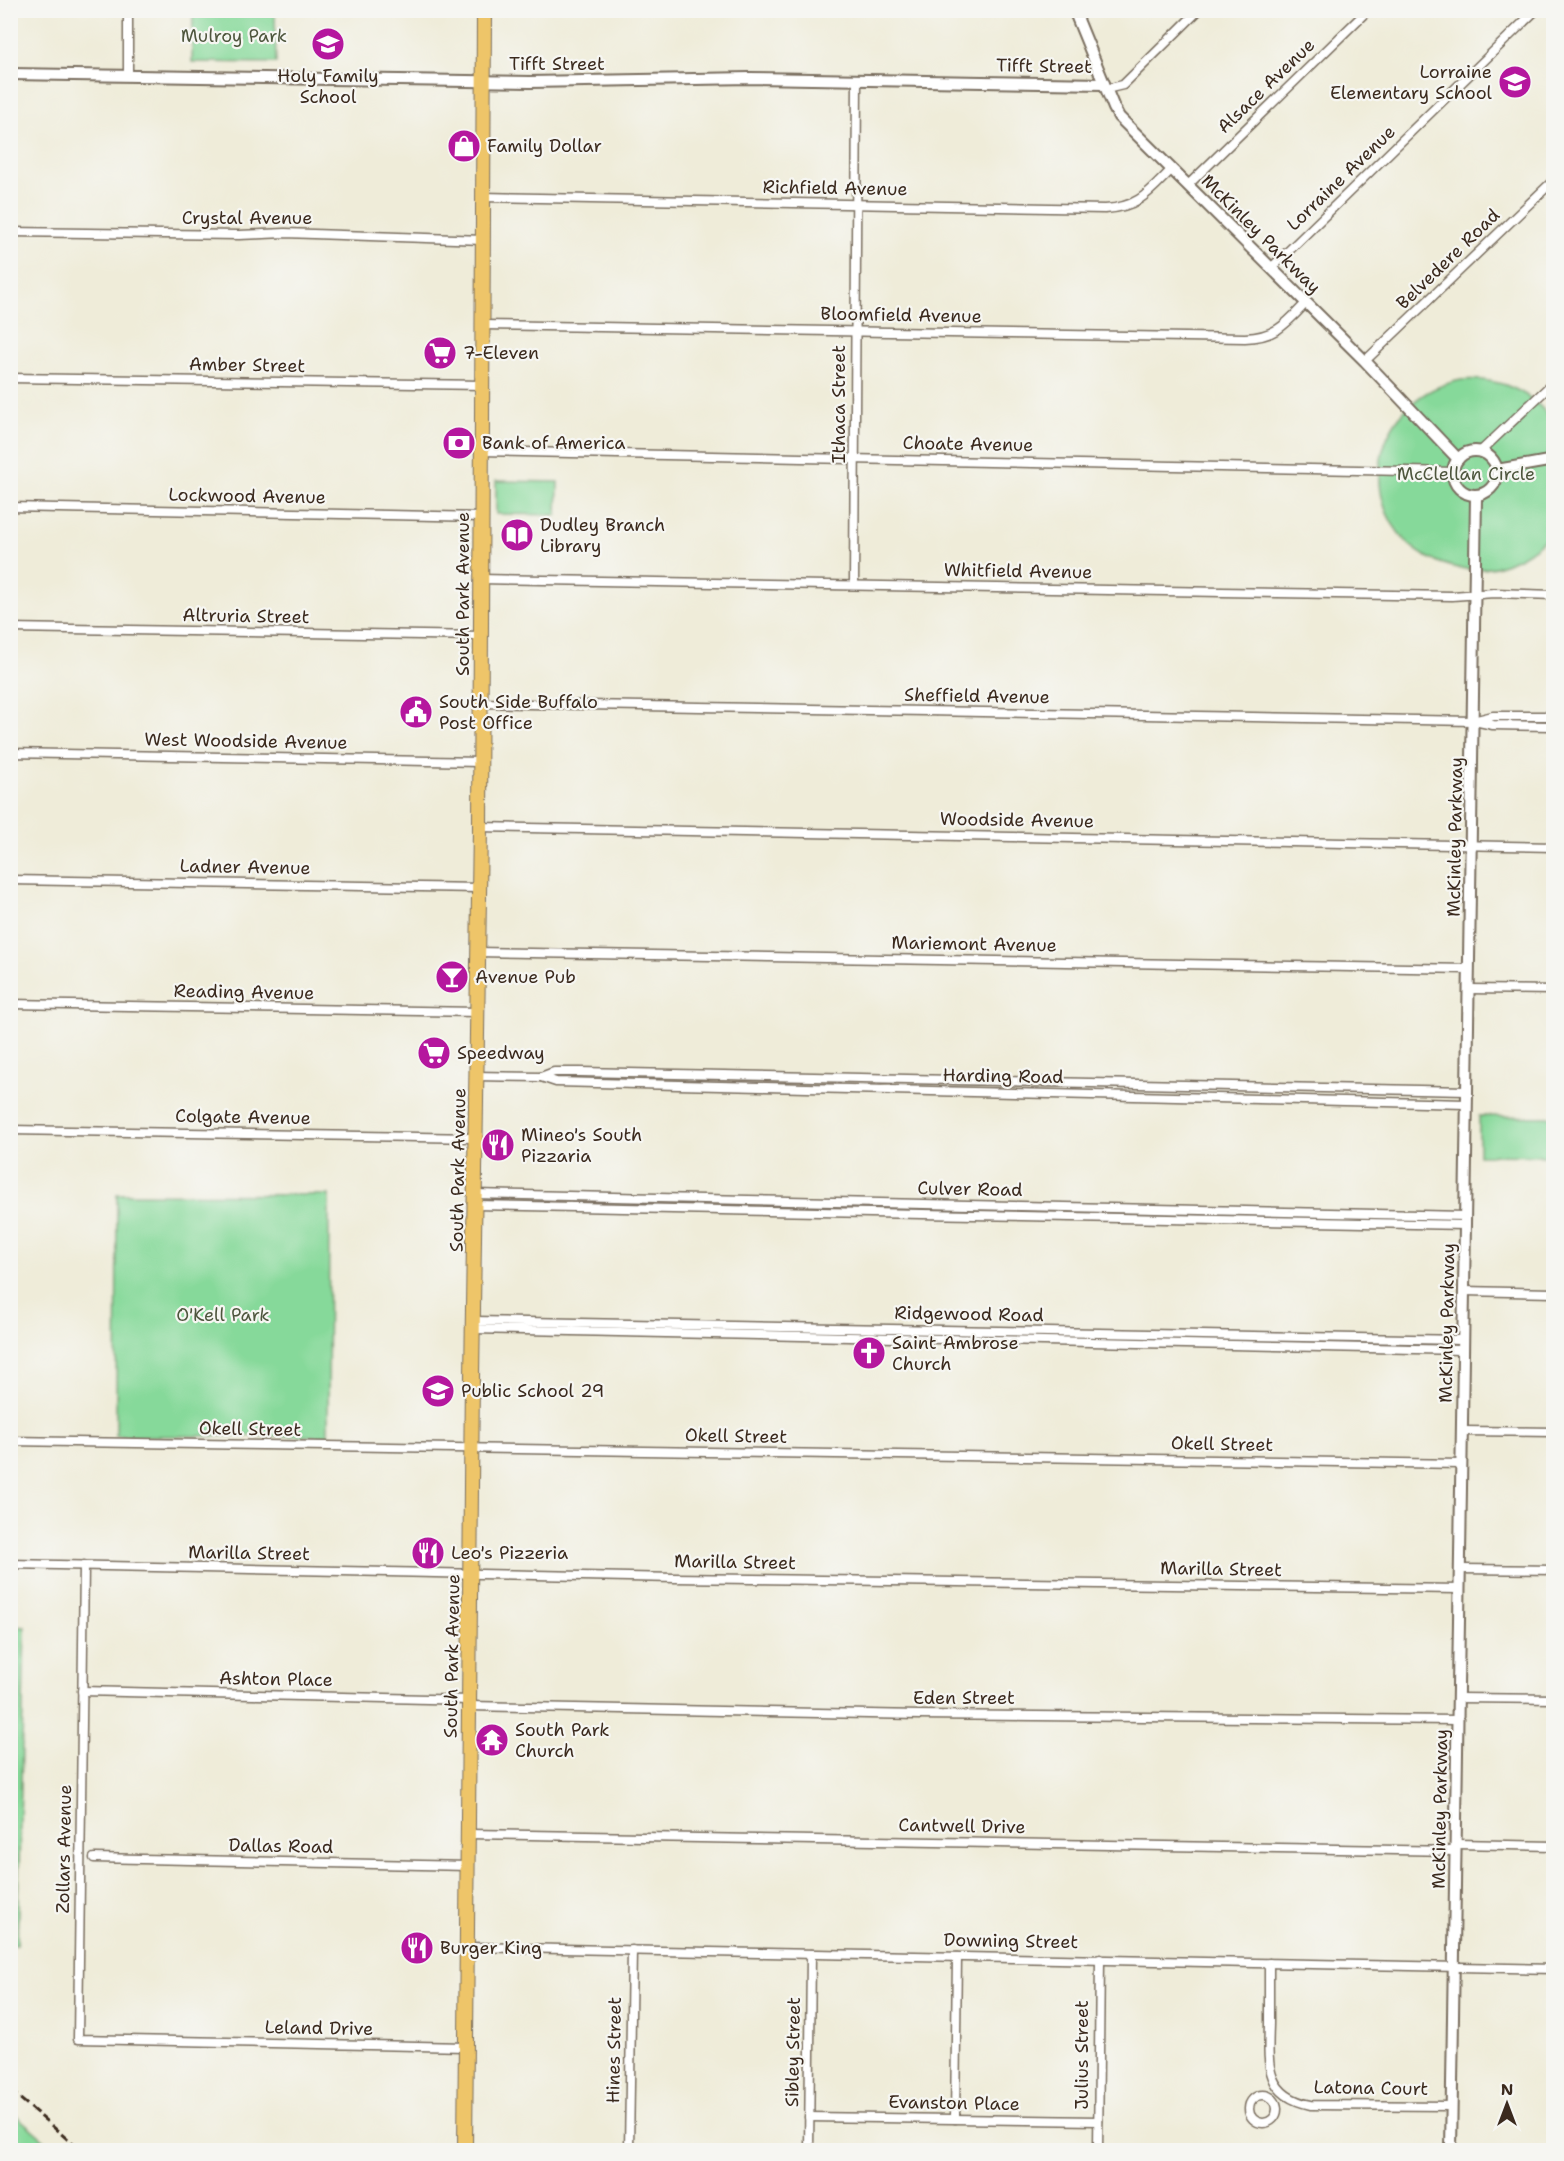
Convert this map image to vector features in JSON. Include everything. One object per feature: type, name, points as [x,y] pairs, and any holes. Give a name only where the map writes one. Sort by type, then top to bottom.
[{"type":"main road","name":"South Park Avenue","points":[[465,2151],[480,827],[484,10]]},
{"type":"street","points":[[128,10],[128,75]]},
{"type":"street","name":"McKinley Parkway","points":[[1074,10],[1119,117],[1365,362],[1458,459]]},
{"type":"street","points":[[1105,87],[1123,85],[1199,10]]},
{"type":"street","name":"Alsace Avenue","points":[[1188,185],[1368,10]]},
{"type":"street","name":"Lorraine Avenue","points":[[1271,268],[1536,10]]},
{"type":"street","name":"Tifft Street","points":[[10,74],[586,81],[739,78],[857,79],[1105,87]]},
{"type":"street","name":"Ithaca Street","points":[[854,585],[857,79]]},
{"type":"street","name":"Richfield Avenue","points":[[483,197],[1105,209],[1122,208],[1137,202],[1172,169]]},
{"type":"street","name":"Belvedere Road","points":[[1365,362],[1554,180]]},
{"type":"street","name":"Crystal Avenue","points":[[10,232],[239,235],[285,233],[483,240]]},
{"type":"street","name":"Bloomfield Avenue","points":[[483,325],[1245,338],[1271,334],[1282,327],[1306,303]]},
{"type":"street","name":"Amber Street","points":[[10,378],[483,385]]},
{"type":"street","points":[[1481,452],[1554,382]]},
{"type":"street","name":"Choate Avenue","points":[[482,451],[1453,472]]},
{"type":"street","points":[[1467,452],[1481,452],[1493,460],[1497,470],[1497,480],[1493,487],[1476,496],[1459,489],[1453,472],[1458,459],[1467,452]]},
{"type":"street","points":[[1497,470],[1554,460]]},
{"type":"street","name":"McKinley Parkway","points":[[1451,2151],[1476,496]]},
{"type":"street","name":"Lockwood Avenue","points":[[10,507],[482,517]]},
{"type":"street","name":"Whitfield Avenue","points":[[482,579],[1452,596],[1494,593],[1554,595]]},
{"type":"street","name":"Altruria Street","points":[[10,628],[481,636]]},
{"type":"street","name":"Sheffield Avenue","points":[[480,703],[1474,721]]},
{"type":"street","points":[[1474,721],[1493,716],[1554,716]]},
{"type":"street","points":[[1474,721],[1493,725],[1554,726]]},
{"type":"street","name":"West Woodside Avenue","points":[[10,753],[480,762]]},
{"type":"street","name":"Woodside Avenue","points":[[480,827],[1554,847]]},
{"type":"street","name":"Ladner Avenue","points":[[10,880],[479,888]]},
{"type":"street","name":"Mariemont Avenue","points":[[478,951],[1469,969]]},
{"type":"street","points":[[1469,988],[1554,990]]},
{"type":"street","name":"Reading Avenue","points":[[10,1004],[477,1012]]},
{"type":"street","name":"Harding Road","points":[[541,1077],[554,1072],[709,1074],[1467,1091]]},
{"type":"street","points":[[709,1074],[709,1087]]},
{"type":"street","name":"Harding Road","points":[[476,1076],[541,1077],[556,1082],[709,1087],[1466,1104]]},
{"type":"street","points":[[816,1089],[817,1077]]},
{"type":"street","points":[[919,1079],[919,1091]]},
{"type":"street","points":[[1025,1081],[1025,1093]]},
{"type":"street","points":[[1132,1095],[1133,1083]]},
{"type":"street","points":[[1236,1098],[1237,1086]]},
{"type":"street","points":[[1341,1088],[1341,1100]]},
{"type":"street","name":"Colgate Avenue","points":[[10,1130],[476,1138]]},
{"type":"street","name":"Culver Road","points":[[475,1200],[1465,1221]]},
{"type":"street","points":[[1464,1291],[1554,1293]]},
{"type":"street","name":"Ridgewood Road","points":[[474,1325],[1304,1347],[1462,1345]]},
{"type":"street","points":[[899,1329],[899,1338]]},
{"type":"street","name":"Ridgewood Road","points":[[765,1331],[899,1329],[1031,1331],[1305,1337],[1462,1345]]},
{"type":"street","points":[[1031,1331],[1031,1341]]},
{"type":"street","points":[[1169,1334],[1169,1344]]},
{"type":"street","points":[[1304,1347],[1305,1337]]},
{"type":"street","points":[[1461,1431],[1554,1432]]},
{"type":"street","name":"Okell Street","points":[[10,1441],[1461,1464]]},
{"type":"street","name":"Marilla Street","points":[[10,1564],[471,1574],[1459,1589]]},
{"type":"street","name":"Zollars Avenue","points":[[84,1565],[78,2039],[172,2041]]},
{"type":"street","points":[[1460,1569],[1554,1570]]},
{"type":"street","name":"Ashton Place","points":[[82,1691],[470,1703]]},
{"type":"street","points":[[1458,1698],[1554,1699]]},
{"type":"street","name":"Eden Street","points":[[470,1703],[919,1715],[1458,1720]]},
{"type":"street","name":"Cantwell Drive","points":[[468,1834],[1456,1847],[1554,1846]]},
{"type":"street","name":"Dallas Road","points":[[94,1858],[468,1866]]},
{"type":"street","name":"Downing Street","points":[[467,1947],[1554,1969]]},
{"type":"street","name":"Hines Street","points":[[629,2151],[632,1950]]},
{"type":"street","name":"Sibley Street","points":[[809,2151],[811,1954]]},
{"type":"street","points":[[955,2119],[957,1957]]},
{"type":"street","name":"Julius Street","points":[[1098,2151],[1100,1959]]},
{"type":"street","points":[[1269,1963],[1268,2065],[1281,2092],[1272,2098]]},
{"type":"street","name":"Leland Drive","points":[[172,2041],[466,2048]]},
{"type":"street","name":"Latona Court","points":[[1281,2092],[1299,2103],[1311,2105],[1451,2106]]},
{"type":"street","name":"Evanston Place","points":[[809,2117],[1098,2121]]},
{"type":"green space","name":"Mulroy Park","points":[[193,11],[275,11],[276,63],[192,62]]},
{"type":"green space","name":"McClellan Circle","points":[[1461,380],[1488,381],[1513,388],[1535,402],[1553,422],[1554,520],[1551,532],[1538,546],[1526,554],[1503,565],[1488,568],[1459,568],[1424,555],[1399,534],[1384,506],[1380,475],[1385,444],[1400,416],[1426,393]]},
{"type":"green space","points":[[496,481],[558,482],[557,515],[496,514]]},
{"type":"green space","points":[[1479,1116],[1553,1117],[1553,1156],[1479,1155]]},
{"type":"green space","name":"O'Kell Park","points":[[117,1194],[329,1195],[328,1436],[116,1436]]},
{"type":"green space","points":[[11,1626],[25,1627],[17,1945],[10,1945]]},
{"type":"green space","points":[[11,2111],[56,2150],[11,2150]]},
{"type":"railway","points":[[10,2090],[80,2150]]},
{"type":"place","name":"Holy Family School","points":[[328,44]]},
{"type":"place","name":"Lorraine Elementary School","points":[[1515,82]]},
{"type":"place","name":"Family Dollar","points":[[464,146]]},
{"type":"place","name":"7-Eleven","points":[[440,353]]},
{"type":"place","name":"Bank of America","points":[[459,443]]},
{"type":"place","name":"Dudley Branch Library","points":[[517,535]]},
{"type":"place","name":"South Side Buffalo Post Office","points":[[416,712]]},
{"type":"place","name":"Avenue Pub","points":[[452,977]]},
{"type":"place","name":"Speedway","points":[[434,1053]]},
{"type":"place","name":"Mineo's South Pizzaria","points":[[498,1145]]},
{"type":"place","name":"Saint Ambrose Church","points":[[869,1353]]},
{"type":"place","name":"Public School 29","points":[[438,1391]]},
{"type":"place","name":"Leo's Pizzeria","points":[[428,1553]]},
{"type":"place","name":"South Park Church","points":[[492,1740]]},
{"type":"place","name":"Burger King","points":[[417,1948]]}]
